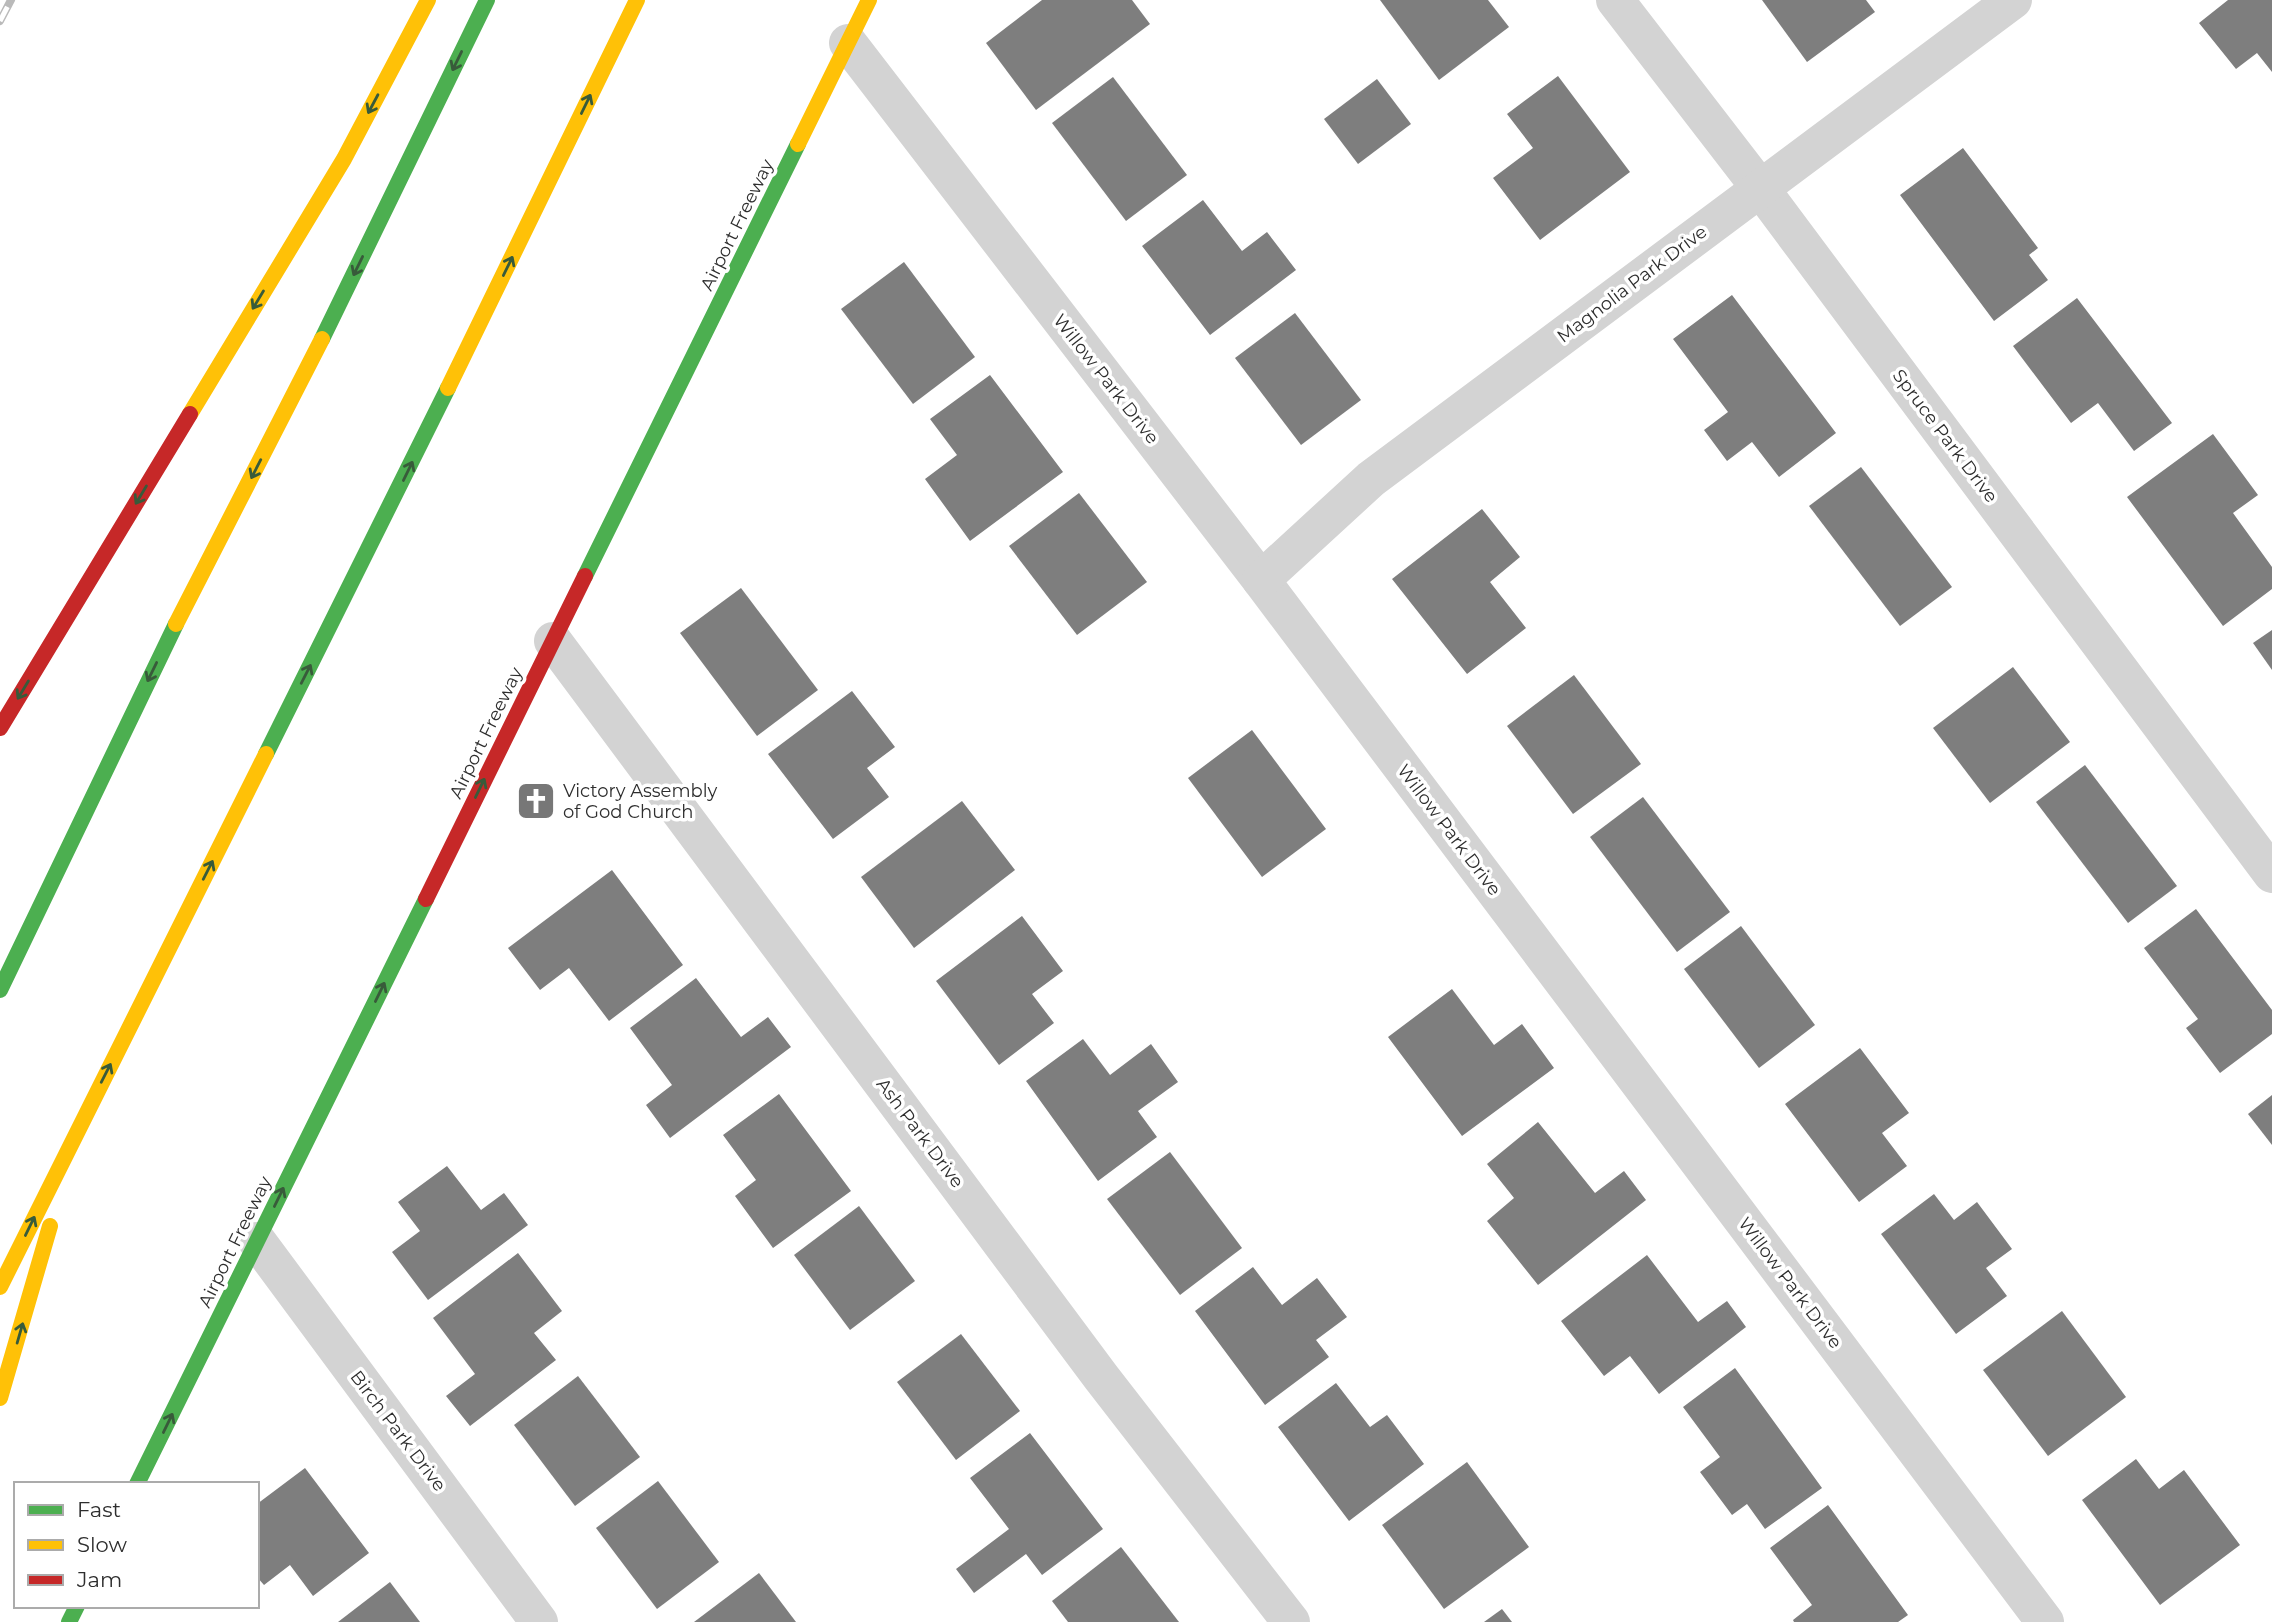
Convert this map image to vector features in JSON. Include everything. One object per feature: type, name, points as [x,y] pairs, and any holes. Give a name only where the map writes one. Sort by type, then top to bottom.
[{"type":"main road","points":[[0,728],[344,159],[428,0]]},
{"type":"main road","points":[[0,990],[149,677],[321,341],[486,0]]},
{"type":"main road","points":[[0,1287],[397,493],[637,0]]},
{"type":"main road","name":"Airport Freeway","points":[[138,1482],[869,0]]},
{"type":"main road","points":[[0,1398],[76,1134]]},
{"type":"street","name":"Spruce Park Drive","points":[[1615,0],[1760,188],[2272,874]]},
{"type":"street","name":"Magnolia Park Drive","points":[[1261,580],[1371,479],[2013,0]]},
{"type":"street","name":"Willow Park Drive","points":[[848,43],[1261,580],[2045,1622]]},
{"type":"street","name":"Ash Park Drive","points":[[553,641],[1101,1377],[1291,1622]]},
{"type":"street","name":"Birch Park Drive","points":[[257,1241],[539,1622]]},
{"type":"building","points":[[1042,0],[1132,0],[1150,24],[1036,110],[986,43]]},
{"type":"building","points":[[1380,0],[1488,0],[1509,27],[1439,80]]},
{"type":"building","points":[[1762,0],[1866,0],[1875,12],[1807,62]]},
{"type":"building","points":[[2228,0],[2272,0],[2272,72],[2257,53],[2236,69],[2199,23]]},
{"type":"building","points":[[1558,76],[1630,172],[1540,240],[1493,178],[1533,148],[1507,114]]},
{"type":"building","points":[[1113,77],[1187,175],[1126,221],[1052,123]]},
{"type":"building","points":[[1377,79],[1411,124],[1358,164],[1324,119]]},
{"type":"building","points":[[1963,148],[2038,248],[2029,255],[2048,280],[1994,321],[1900,195]]},
{"type":"building","points":[[1203,200],[1242,251],[1267,232],[1296,270],[1210,335],[1142,246]]},
{"type":"building","points":[[904,262],[975,357],[913,404],[841,309]]},
{"type":"building","points":[[1732,295],[1836,433],[1779,477],[1752,442],[1727,461],[1704,430],[1728,412],[1673,339]]},
{"type":"building","points":[[2077,298],[2172,423],[2134,451],[2098,403],[2071,423],[2013,346]]},
{"type":"building","points":[[1295,313],[1361,400],[1301,445],[1235,358]]},
{"type":"building","points":[[990,375],[1063,472],[970,541],[925,479],[957,455],[930,419]]},
{"type":"building","points":[[2213,434],[2258,495],[2233,513],[2272,567],[2272,589],[2223,626],[2127,497]]},
{"type":"building","points":[[1861,467],[1952,587],[1900,626],[1809,506]]},
{"type":"building","points":[[1079,493],[1147,582],[1077,635],[1009,546]]},
{"type":"building","points":[[1482,509],[1520,557],[1490,582],[1526,628],[1467,674],[1392,579]]},
{"type":"building","points":[[741,588],[818,690],[757,736],[680,633]]},
{"type":"building","points":[[2272,630],[2272,670],[2253,643]]},
{"type":"building","points":[[2013,667],[2070,742],[1990,803],[1933,728]]},
{"type":"building","points":[[1574,675],[1641,764],[1573,814],[1507,726]]},
{"type":"building","points":[[852,691],[895,747],[867,768],[889,797],[833,839],[768,754]]},
{"type":"building","points":[[1252,730],[1326,829],[1262,877],[1188,778]]},
{"type":"building","points":[[2085,765],[2177,886],[2128,923],[2036,802]]},
{"type":"building","points":[[1643,797],[1730,912],[1677,952],[1590,837]]},
{"type":"building","points":[[962,801],[1015,870],[914,948],[861,877]]},
{"type":"building","points":[[612,870],[683,965],[609,1021],[569,968],[540,990],[508,948]]},
{"type":"building","points":[[2196,909],[2272,1010],[2272,1034],[2220,1073],[2186,1028],[2198,1019],[2144,948]]},
{"type":"building","points":[[1022,916],[1063,971],[1032,994],[1054,1023],[999,1065],[936,981]]},
{"type":"building","points":[[1741,926],[1815,1025],[1759,1068],[1684,969]]},
{"type":"building","points":[[696,978],[741,1037],[768,1017],[791,1047],[670,1138],[646,1105],[672,1085],[630,1028]]},
{"type":"building","points":[[1452,989],[1494,1045],[1522,1024],[1554,1068],[1462,1136],[1388,1037]]},
{"type":"building","points":[[1083,1039],[1110,1075],[1151,1044],[1178,1082],[1138,1111],[1157,1137],[1098,1181],[1026,1081]]},
{"type":"building","points":[[1860,1048],[1909,1113],[1882,1133],[1907,1166],[1859,1202],[1785,1104]]},
{"type":"building","points":[[779,1094],[851,1191],[773,1248],[735,1196],[756,1180],[723,1135]]},
{"type":"building","points":[[2272,1095],[2272,1145],[2248,1114]]},
{"type":"building","points":[[1538,1122],[1595,1193],[1624,1171],[1646,1200],[1538,1285],[1487,1221],[1514,1198],[1487,1164]]},
{"type":"building","points":[[1170,1152],[1242,1248],[1180,1295],[1107,1199]]},
{"type":"building","points":[[447,1166],[481,1210],[504,1193],[528,1225],[428,1300],[392,1252],[420,1231],[398,1202]]},
{"type":"building","points":[[1934,1194],[1954,1220],[1977,1202],[2012,1249],[1986,1268],[2007,1296],[1956,1334],[1881,1234]]},
{"type":"building","points":[[859,1206],[915,1281],[850,1330],[794,1255]]},
{"type":"building","points":[[518,1253],[562,1311],[534,1333],[556,1360],[470,1426],[446,1396],[475,1374],[433,1318]]},
{"type":"building","points":[[1647,1255],[1698,1322],[1727,1301],[1746,1327],[1659,1394],[1630,1356],[1604,1376],[1561,1321]]},
{"type":"building","points":[[1253,1267],[1282,1305],[1317,1278],[1347,1317],[1316,1340],[1329,1357],[1265,1405],[1195,1311]]},
{"type":"building","points":[[2062,1311],[2126,1397],[2048,1456],[1983,1370]]},
{"type":"building","points":[[961,1334],[1020,1411],[956,1460],[897,1382]]},
{"type":"building","points":[[1735,1368],[1822,1488],[1765,1529],[1747,1504],[1732,1515],[1700,1472],[1720,1457],[1683,1407]]},
{"type":"building","points":[[578,1376],[640,1457],[575,1506],[514,1425]]},
{"type":"building","points":[[1336,1383],[1370,1427],[1387,1415],[1424,1464],[1349,1521],[1278,1427]]},
{"type":"building","points":[[1030,1433],[1103,1529],[1042,1575],[1026,1554],[974,1593],[956,1569],[1009,1529],[970,1478]]},
{"type":"building","points":[[2136,1459],[2159,1489],[2184,1470],[2240,1545],[2160,1605],[2082,1500]]},
{"type":"building","points":[[1467,1462],[1529,1547],[1444,1609],[1382,1525]]},
{"type":"building","points":[[305,1468],[369,1553],[313,1596],[290,1565],[264,1585],[259,1579],[259,1502]]},
{"type":"building","points":[[658,1481],[719,1562],[657,1609],[596,1528]]},
{"type":"building","points":[[1828,1505],[1908,1615],[1898,1622],[1794,1622],[1793,1620],[1812,1605],[1770,1548]]},
{"type":"building","points":[[1121,1547],[1179,1622],[1068,1622],[1052,1601]]},
{"type":"building","points":[[759,1573],[796,1622],[694,1622]]},
{"type":"building","points":[[390,1582],[420,1622],[338,1622]]},
{"type":"building","points":[[1502,1609],[1512,1622],[1484,1622]]},
{"type":"railway","points":[[0,21],[11,0]]},
{"type":"traffic: fast","points":[[322,339],[487,0]]},
{"type":"traffic: fast","points":[[585,576],[798,144]]},
{"type":"traffic: fast","points":[[266,754],[448,388]]},
{"type":"traffic: fast","points":[[0,990],[176,624]]},
{"type":"traffic: fast","points":[[138,1482],[426,899]]},
{"type":"traffic: fast","points":[[69,1622],[76,1608]]},
{"type":"traffic: slow","points":[[190,414],[344,159],[428,0]]},
{"type":"traffic: slow","points":[[448,388],[637,0]]},
{"type":"traffic: slow","points":[[798,144],[869,0]]},
{"type":"traffic: slow","points":[[176,624],[322,339]]},
{"type":"traffic: slow","points":[[0,1287],[266,754]]},
{"type":"traffic: slow","points":[[0,1398],[50,1226]]},
{"type":"traffic: jam","points":[[0,728],[190,414]]},
{"type":"traffic: jam","points":[[426,899],[585,576]]},
{"type":"place","name":"Victory Assembly of God Church","points":[[536,801]]}]
